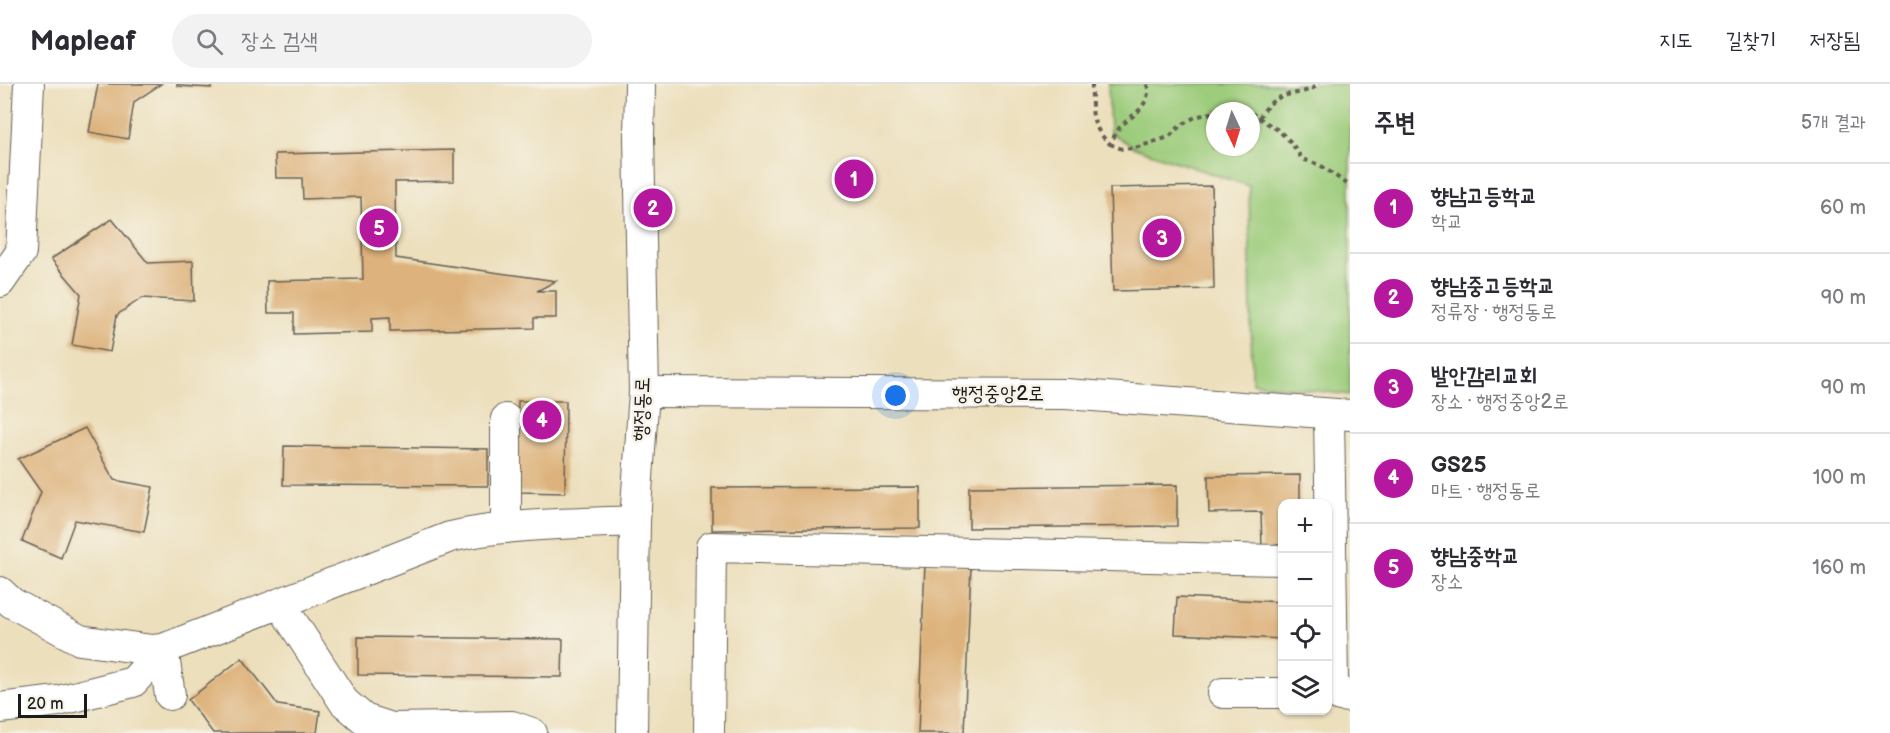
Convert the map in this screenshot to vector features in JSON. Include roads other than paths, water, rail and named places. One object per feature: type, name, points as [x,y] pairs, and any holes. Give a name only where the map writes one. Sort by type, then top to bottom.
[{"type":"street","points":[[0,282],[21,252],[29,84]]},
{"type":"street","name":"행정동로","points":[[632,733],[635,521],[644,392],[640,84]]},
{"type":"street","name":"행정중앙2로","points":[[644,392],[1066,394],[1340,414]]},
{"type":"street","points":[[1330,553],[1340,414]]},
{"type":"street","points":[[506,419],[506,528]]},
{"type":"street","points":[[0,592],[12,603],[80,640],[152,650],[164,649],[450,537],[506,528],[635,521]]},
{"type":"street","points":[[709,733],[711,547],[1278,560]]},
{"type":"street","points":[[280,603],[344,702],[364,719],[392,728],[512,726],[532,733]]},
{"type":"street","points":[[1332,606],[1336,665],[1333,681],[1340,696],[1350,697]]},
{"type":"street","points":[[164,649],[170,695]]},
{"type":"street","points":[[0,708],[58,700],[133,682],[164,649]]},
{"type":"street","points":[[1223,693],[1278,693]]},
{"type":"place","name":"향남고등학교","points":[[854,179]]},
{"type":"place","name":"향남중고등학교","points":[[653,208]]},
{"type":"place","name":"향남중학교","points":[[379,228]]},
{"type":"place","name":"발안감리교회","points":[[1162,238]]},
{"type":"place","name":"GS25","points":[[542,420]]}]
